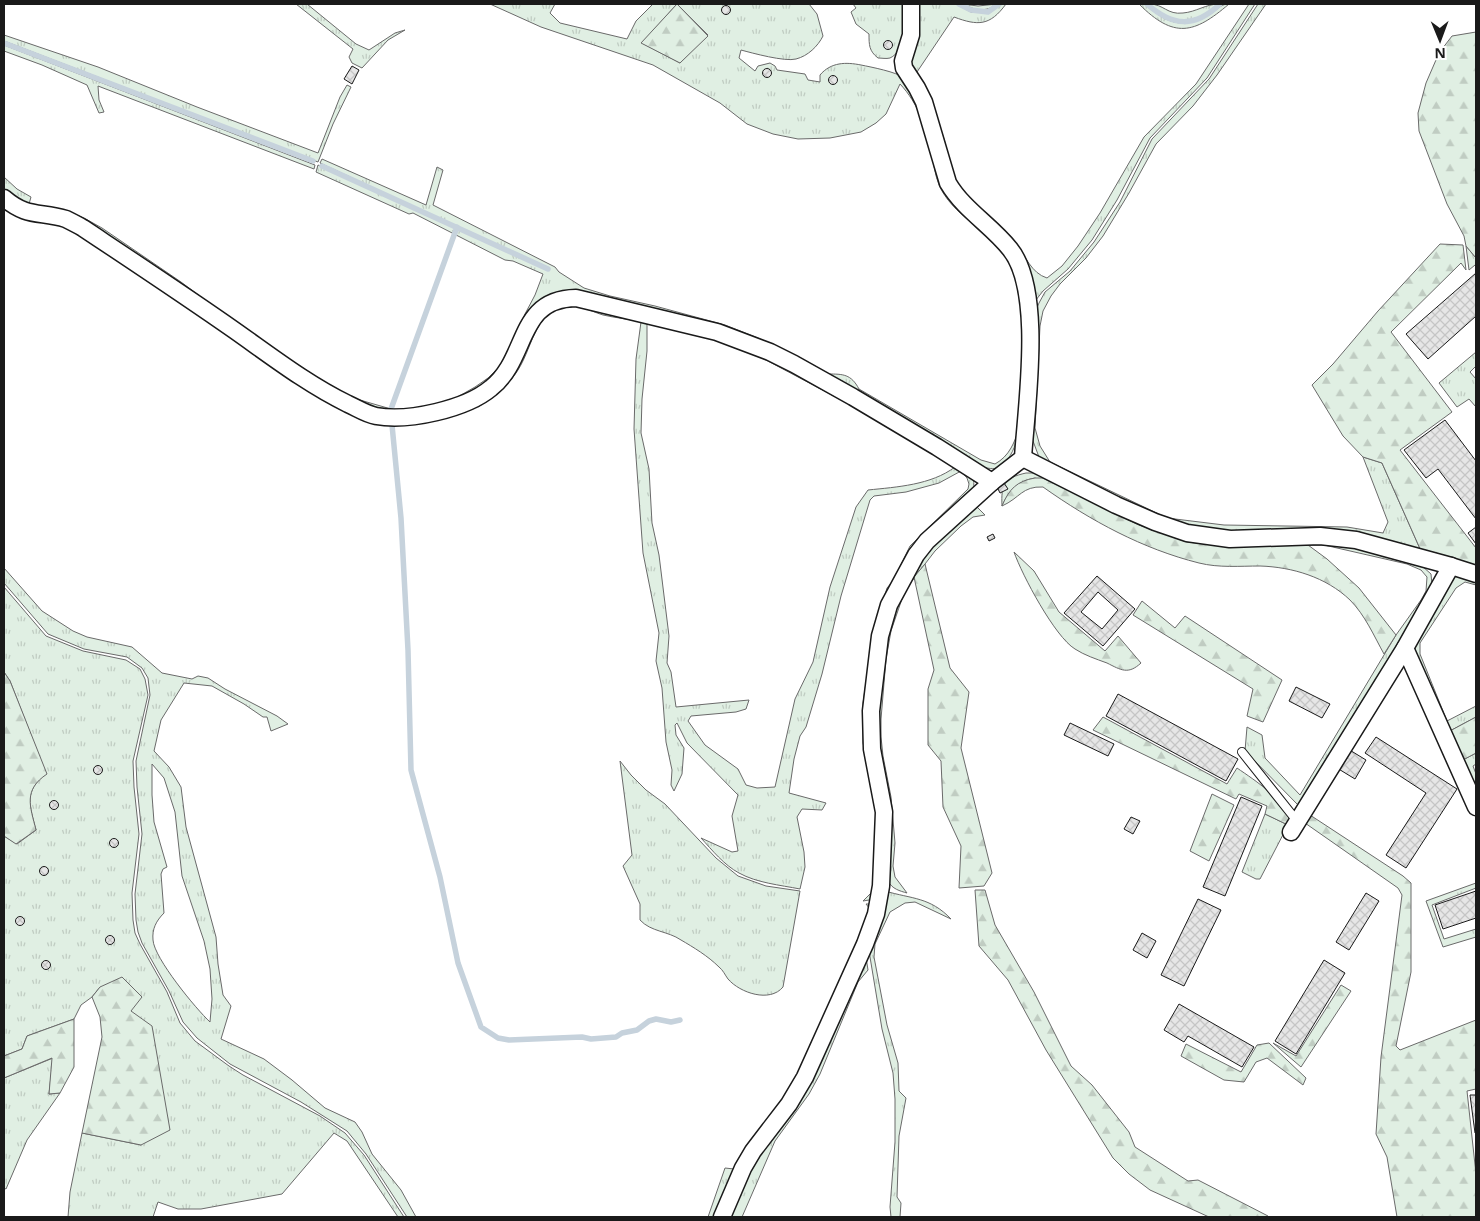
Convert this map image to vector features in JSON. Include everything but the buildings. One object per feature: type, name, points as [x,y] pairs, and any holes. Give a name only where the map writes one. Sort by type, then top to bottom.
[{"type":"street","points":[[722,1217],[743,1168],[789,1104],[805,1078],[862,951],[876,914],[881,886],[884,812],[872,749],[871,711],[879,643],[889,605],[910,565],[927,541],[992,482],[1023,458],[1030,356],[1029,316],[1025,285],[1017,260],[1010,249],[988,225],[955,195],[948,183],[924,102],[904,68],[903,61],[911,35],[911,4]]},
{"type":"street","points":[[4,198],[16,208],[29,213],[66,220],[83,228],[292,371],[338,400],[375,416],[388,417],[430,413],[453,408],[483,395],[493,387],[509,367],[536,314],[553,301],[576,298],[717,332],[770,352],[853,397],[992,482]]},
{"type":"street","points":[[1023,458],[1116,505],[1186,533],[1230,539],[1320,536],[1356,540],[1476,574]]},
{"type":"street","points":[[1294,826],[1405,648],[1451,566]]},
{"type":"street","points":[[1405,648],[1476,807]]},
{"type":"lane","points":[[1242,752],[1294,826]]},
{"type":"green space","points":[[296,4],[307,4],[356,44],[369,50],[395,33],[405,30],[388,40],[362,68],[352,63],[349,57],[353,49]]},
{"type":"green space","points":[[490,4],[555,4],[550,13],[560,23],[627,39],[636,21],[653,4],[677,4],[809,4],[817,14],[823,36],[808,53],[800,58],[791,60],[741,50],[739,58],[755,71],[758,66],[770,63],[777,70],[805,74],[808,80],[820,82],[820,75],[824,71],[834,65],[844,63],[884,70],[901,76],[906,80],[929,124],[938,167],[948,191],[959,204],[991,231],[999,241],[1010,259],[1020,285],[1024,306],[1026,328],[1026,372],[1021,421],[1016,443],[1008,459],[995,469],[978,466],[863,398],[789,358],[735,334],[574,292],[558,294],[537,306],[530,314],[502,369],[481,389],[455,403],[412,413],[378,412],[343,399],[287,364],[238,328],[239,326],[341,393],[391,409],[429,406],[454,399],[488,378],[499,367],[508,352],[543,274],[513,261],[505,260],[413,213],[409,214],[316,172],[318,165],[549,270],[320,163],[322,159],[426,205],[437,167],[443,170],[433,205],[555,267],[559,272],[584,288],[725,325],[758,338],[828,374],[842,375],[850,378],[859,389],[981,460],[995,464],[1006,455],[1018,432],[1022,405],[1025,331],[1022,299],[1018,284],[1013,270],[998,246],[961,214],[945,196],[939,185],[930,145],[921,117],[907,92],[900,84],[886,114],[861,132],[830,138],[798,139],[773,134],[747,124],[720,103],[653,65],[541,27]],"holes":[[[677,4],[708,35],[680,63],[642,43]]]},
{"type":"green space","points":[[677,4],[708,36],[680,63],[641,43]]},
{"type":"green space","points":[[853,4],[907,4],[907,18],[902,42],[899,49],[890,58],[878,58],[873,53],[869,45],[869,34],[856,24],[851,12],[856,8]]},
{"type":"green space","points":[[914,4],[956,4],[971,12],[989,13],[1000,4],[1006,4],[994,17],[983,22],[970,22],[954,17],[917,72],[945,142],[955,181],[1020,249],[1033,268],[1041,276],[1047,278],[1062,266],[1078,246],[1100,213],[1144,137],[1196,84],[1249,4],[1255,4],[1207,78],[1150,138],[1117,200],[1092,240],[1068,269],[1043,291],[1032,305],[1027,280],[955,188],[908,57]]},
{"type":"green space","points":[[962,4],[978,6],[997,4],[989,9],[980,10]]},
{"type":"green space","points":[[1139,4],[1146,4],[1161,17],[1169,21],[1186,23],[1204,18],[1222,5],[1229,4],[1205,22],[1184,28],[1163,23]]},
{"type":"green space","points":[[1149,4],[1178,13],[1219,4],[1201,17],[1184,20],[1167,16]]},
{"type":"green space","points":[[1258,4],[1266,4],[1193,106],[1156,144],[1103,236],[1086,258],[1060,284],[1043,311],[1040,326],[1035,428],[1040,446],[1050,462],[1167,518],[1224,525],[1347,527],[1383,533],[1388,522],[1363,457],[1382,463],[1421,551],[1223,533],[1181,526],[1048,465],[1039,457],[1030,433],[1035,312],[1039,303],[1045,292],[1070,271],[1094,242],[1120,202],[1152,139],[1209,79]]},
{"type":"green space","points":[[1476,32],[1476,258],[1466,246],[1464,236],[1447,204],[1419,131],[1418,113],[1426,83],[1439,53],[1452,36]]},
{"type":"green space","points":[[4,35],[98,67],[318,153],[340,97],[347,85],[351,87],[333,124],[318,162],[4,41]]},
{"type":"green space","points":[[4,45],[315,165],[314,169],[98,86],[99,100],[104,112],[99,113],[87,85],[4,51]]},
{"type":"green space","points":[[4,177],[17,189],[31,197],[29,204],[63,210],[84,218],[102,228],[181,282],[237,324],[42,211],[4,193]]},
{"type":"green space","points":[[1440,244],[1463,245],[1466,270],[1461,263],[1391,332],[1452,412],[1400,450],[1476,548],[1476,568],[1421,551],[1382,463],[1363,457],[1343,436],[1312,385]]},
{"type":"green space","points":[[1466,246],[1476,258],[1476,267],[1475,265],[1469,270]]},
{"type":"green space","points":[[571,302],[723,338],[762,352],[829,387],[968,470],[971,474],[974,485],[970,495],[929,532],[914,550],[902,569],[882,617],[872,656],[867,698],[867,739],[868,757],[881,823],[875,899],[863,901],[872,892],[879,819],[863,743],[863,703],[873,635],[887,588],[893,581],[910,546],[968,489],[967,478],[961,471],[939,483],[906,492],[874,496],[870,500],[841,596],[822,674],[794,759],[789,793],[826,803],[822,810],[802,809],[797,817],[805,867],[800,889],[753,879],[739,873],[728,866],[701,838],[732,852],[738,851],[732,816],[738,795],[687,743],[677,723],[675,725],[676,735],[684,748],[682,774],[674,791],[671,785],[672,770],[666,742],[662,688],[656,661],[659,633],[643,553],[634,429],[636,359],[641,322],[603,315],[585,308],[574,306],[561,307],[543,319],[518,370],[510,381],[478,407],[474,404],[488,395],[506,378],[519,357],[530,330],[542,312],[553,306]],"holes":[[[647,323],[718,340],[749,351],[864,412],[955,467],[946,473],[925,481],[868,490],[856,507],[830,587],[813,662],[795,699],[775,787],[757,788],[746,785],[738,769],[705,745],[688,721],[691,716],[736,712],[746,709],[749,700],[676,707],[671,672],[667,663],[669,636],[659,555],[652,523],[649,469],[641,433],[647,351]]]},
{"type":"green space","points":[[1476,352],[1476,366],[1470,372],[1476,379],[1476,407],[1469,399],[1457,407],[1439,383]]},
{"type":"green space","points":[[1026,473],[1036,473],[1141,522],[1342,544],[1422,566],[1431,574],[1432,585],[1429,593],[1303,801],[1298,805],[1245,751],[1247,727],[1262,735],[1265,758],[1300,795],[1396,635],[1421,600],[1426,591],[1427,577],[1421,570],[1407,564],[1324,545],[1225,547],[1187,542],[1139,525],[1035,478],[1024,481],[1015,487],[1002,506],[1002,492],[1005,483],[1013,477]]},
{"type":"green space","points":[[1043,478],[1139,525],[1187,542],[1225,546],[1308,545],[1327,559],[1359,588],[1396,635],[1384,654],[1369,626],[1350,600],[1341,592],[1319,579],[1296,571],[1272,567],[1214,566],[1178,557],[1138,542],[1118,532],[1080,511],[1043,487],[1030,488],[1002,506],[1014,487],[1023,481]]},
{"type":"green space","points":[[971,506],[976,506],[985,515],[973,517],[961,526],[935,551],[905,590],[891,631],[886,659],[881,737],[891,797],[895,843],[893,866],[895,877],[907,893],[892,886],[887,876],[886,863],[889,829],[877,763],[874,720],[876,681],[882,643],[897,596],[914,567],[947,529]]},
{"type":"green space","points":[[1014,552],[1034,571],[1059,612],[1105,651],[1118,636],[1141,663],[1132,669],[1124,670],[1075,649],[1058,632],[1040,605]]},
{"type":"green space","points":[[925,564],[950,668],[969,692],[961,748],[992,873],[984,886],[959,888],[961,846],[943,807],[941,761],[928,745],[928,689],[934,670],[914,577]]},
{"type":"green space","points":[[4,568],[42,611],[73,631],[87,637],[132,647],[162,673],[192,679],[198,676],[208,678],[288,724],[271,731],[267,717],[263,717],[212,686],[184,683],[161,720],[154,751],[169,767],[181,787],[186,827],[216,937],[223,995],[231,1006],[221,1039],[264,1059],[325,1108],[355,1122],[372,1154],[401,1190],[416,1217],[407,1217],[366,1154],[347,1131],[301,1102],[230,1064],[197,1038],[183,1022],[169,991],[142,943],[136,920],[135,894],[142,834],[136,761],[150,695],[148,678],[142,668],[127,657],[84,649],[48,634],[4,583]],"holes":[[[152,764],[164,778],[175,812],[182,876],[204,941],[210,969],[212,999],[210,1022],[186,995],[160,959],[153,940],[155,925],[164,913],[161,874],[163,869],[167,867],[154,822]]]},
{"type":"green space","points":[[1457,575],[1476,577],[1476,585],[1465,582],[1456,588],[1420,643],[1420,654],[1447,721],[1476,706],[1476,717],[1448,732],[1412,648],[1451,578]]},
{"type":"green space","points":[[4,587],[46,636],[83,651],[126,660],[140,669],[145,679],[148,695],[133,761],[139,834],[132,893],[133,920],[135,933],[140,944],[167,992],[180,1023],[195,1041],[229,1066],[320,1116],[345,1133],[364,1155],[404,1217],[398,1217],[347,1141],[334,1133],[282,1194],[201,1209],[178,1209],[158,1202],[153,1217],[68,1217],[70,1192],[82,1133],[141,1145],[131,1011],[100,987],[92,997],[81,1005],[74,1019],[27,1036],[22,1049],[4,1056],[4,836],[17,844],[36,830],[30,806],[31,793],[39,780],[46,774],[10,681],[4,672]]},
{"type":"green space","points":[[1142,601],[1175,628],[1185,616],[1282,680],[1263,722],[1247,716],[1253,689],[1133,615]]},
{"type":"green space","points":[[4,672],[10,681],[47,774],[39,780],[31,792],[30,799],[36,830],[16,844],[4,836]]},
{"type":"green space","points":[[1103,717],[1227,784],[1237,768],[1275,797],[1291,820],[1288,825],[1265,814],[1267,806],[1239,794],[1236,799],[1093,730]]},
{"type":"green space","points":[[1476,717],[1476,753],[1461,761],[1448,732]]},
{"type":"green space","points":[[1476,753],[1476,764],[1473,766],[1476,774],[1476,796],[1461,761]]},
{"type":"green space","points":[[620,761],[646,790],[665,804],[716,858],[738,876],[766,886],[800,891],[783,987],[777,992],[763,995],[747,992],[733,984],[720,968],[700,952],[676,937],[649,927],[640,920],[640,904],[623,866],[632,855]]},
{"type":"green space","points":[[1212,794],[1234,805],[1209,861],[1190,851]]},
{"type":"green space","points":[[1265,814],[1288,825],[1260,879],[1256,879],[1242,872]]},
{"type":"green space","points":[[1310,815],[1411,883],[1411,972],[1396,1046],[1400,1050],[1476,1020],[1476,1089],[1467,1091],[1476,1174],[1476,1217],[1397,1217],[1387,1157],[1376,1134],[1381,1057],[1402,895],[1398,888],[1305,823]]},
{"type":"green space","points":[[1476,883],[1476,888],[1432,905],[1444,939],[1476,929],[1476,937],[1443,947],[1426,901]]},
{"type":"green space","points":[[975,890],[985,890],[995,925],[1034,992],[1071,1066],[1092,1085],[1129,1132],[1135,1147],[1188,1181],[1198,1180],[1267,1217],[1209,1217],[1150,1190],[1129,1174],[1113,1158],[1046,1050],[1008,980],[979,946]]},
{"type":"green space","points":[[885,891],[936,906],[951,919],[915,902],[905,903],[890,912],[875,944],[874,957],[887,1025],[898,1063],[899,1091],[906,1098],[899,1136],[897,1197],[901,1203],[900,1217],[891,1217],[890,1207],[895,1142],[893,1073],[882,1029],[868,945]]},
{"type":"green space","points":[[866,904],[873,904],[868,925],[803,1073],[784,1106],[740,1166],[718,1217],[708,1217],[725,1168],[734,1169],[750,1144],[780,1105],[800,1071],[866,923],[870,909]]},
{"type":"green space","points":[[865,951],[868,970],[858,982],[820,1074],[809,1094],[775,1141],[742,1217],[726,1217]]},
{"type":"green space","points":[[122,977],[142,997],[131,1011],[152,1026],[170,1130],[141,1145],[82,1133],[102,1037],[100,1017],[92,997],[100,987]]},
{"type":"green space","points":[[1341,985],[1351,991],[1301,1067],[1273,1043],[1296,1056]]},
{"type":"green space","points":[[74,1019],[74,1067],[60,1093],[49,1094],[52,1058],[4,1078],[4,1056],[22,1049],[27,1036]]},
{"type":"green space","points":[[1269,1043],[1306,1078],[1303,1085],[1267,1058],[1256,1062],[1244,1082],[1224,1080],[1181,1056],[1186,1044],[1241,1072],[1257,1045]]},
{"type":"green space","points":[[53,1058],[49,1094],[60,1093],[27,1140],[6,1189],[4,1188],[4,1078]]},
{"type":"waterway","points":[[959,4],[971,10],[988,12],[999,4]]},
{"type":"waterway","points":[[1147,4],[1166,17],[1184,22],[1202,17],[1220,4]]},
{"type":"waterway","points":[[4,43],[313,161]]},
{"type":"waterway","points":[[322,166],[548,269]]},
{"type":"waterway","points":[[391,409],[457,227]]},
{"type":"waterway","points":[[392,425],[401,518],[408,650],[411,770],[440,877],[458,963],[481,1027],[498,1038],[509,1040],[582,1037],[591,1039],[616,1037],[622,1033],[637,1030],[649,1021],[656,1019],[671,1022],[680,1020]]}]
